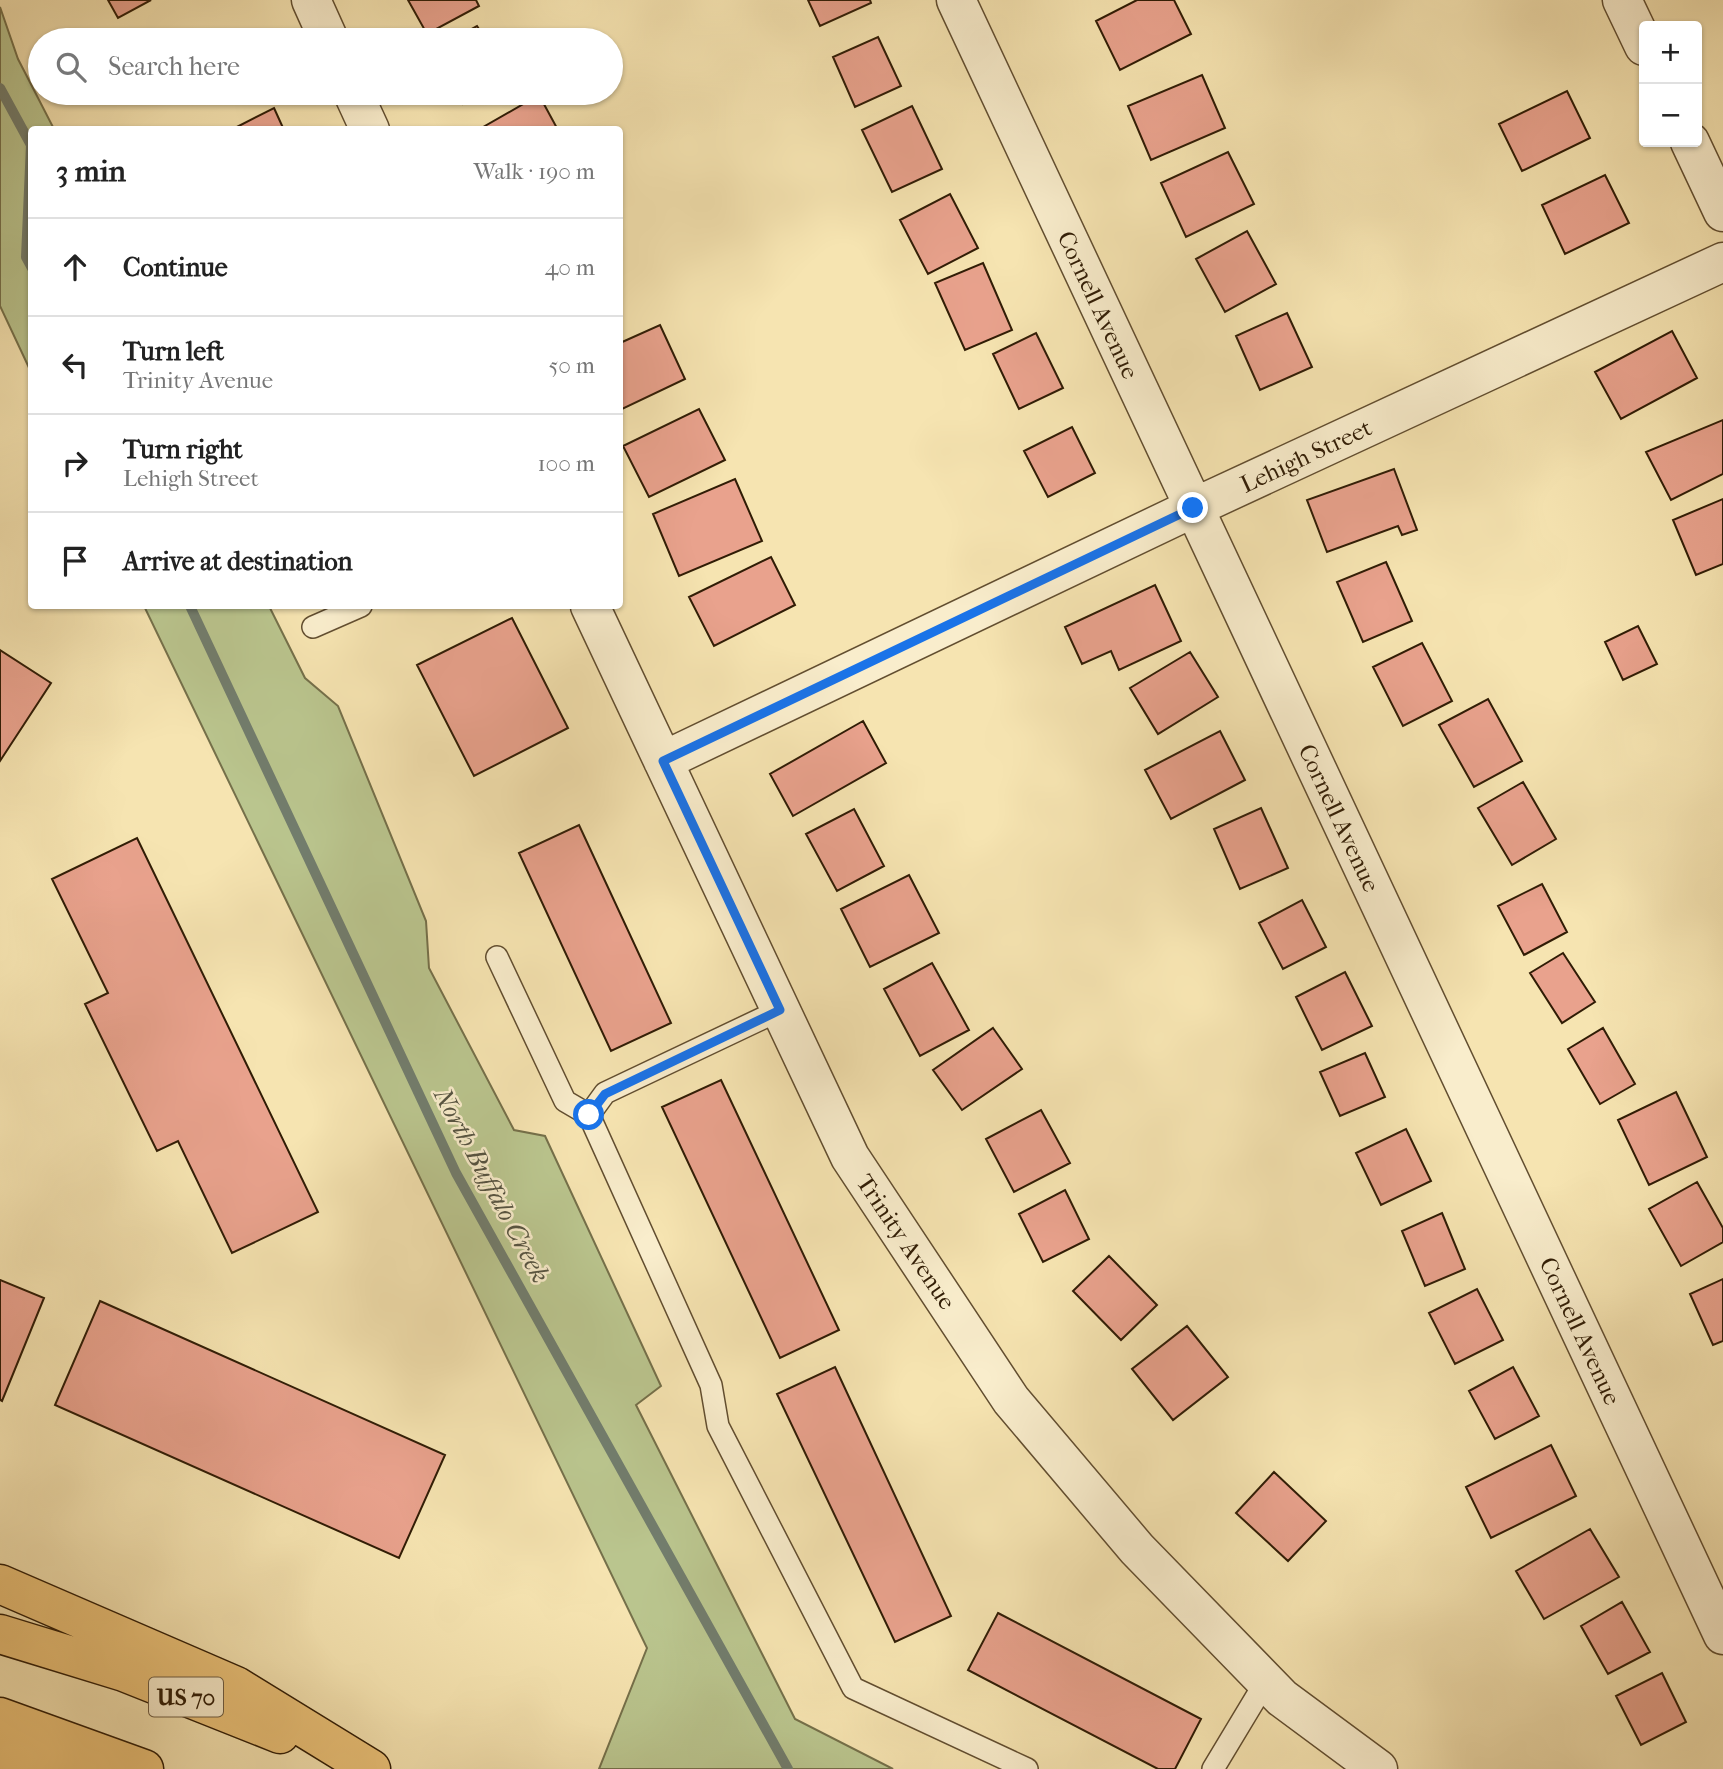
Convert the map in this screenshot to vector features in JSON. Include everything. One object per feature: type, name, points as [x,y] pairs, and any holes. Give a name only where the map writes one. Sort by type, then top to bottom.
[{"type":"highway","points":[[0,1584],[236,1686],[370,1769]]},
{"type":"highway","name":"US 70","points":[[0,1634],[124,1672],[370,1769]]},
{"type":"highway","points":[[0,1717],[140,1767]]},
{"type":"highway","points":[[0,1754],[140,1767]]},
{"type":"street","points":[[311,0],[324,28]]},
{"type":"street","name":"Cornell Avenue","points":[[956,0],[1723,1635]]},
{"type":"street","points":[[1622,0],[1639,36]]},
{"type":"street","points":[[359,105],[368,126]]},
{"type":"street","points":[[1692,147],[1723,212]]},
{"type":"street","name":"Lehigh Street","points":[[663,761],[1193,508],[1723,262]]},
{"type":"street","name":"Trinity Avenue","points":[[591,609],[850,1157],[1011,1400],[1137,1549],[1282,1698],[1378,1769]]},
{"type":"lane","points":[[313,627],[354,609]]},
{"type":"lane","points":[[497,957],[565,1101],[589,1115],[711,1385],[718,1426],[853,1688],[1027,1769]]},
{"type":"lane","points":[[589,1115],[605,1094],[780,1010]]},
{"type":"lane","points":[[1213,1769],[1266,1681]]},
{"type":"green space","points":[[0,7],[18,59],[28,78],[28,105],[42,105],[52,126],[28,126],[28,366],[0,306]]},
{"type":"green space","points":[[145,609],[270,609],[305,678],[338,706],[426,921],[429,968],[514,1130],[545,1136],[661,1386],[636,1405],[795,1719],[893,1769],[599,1769],[647,1648]]},
{"type":"building","points":[[108,0],[151,0],[118,18]]},
{"type":"building","points":[[408,0],[476,0],[479,6],[438,28],[424,28]]},
{"type":"building","points":[[808,0],[870,0],[871,3],[820,26]]},
{"type":"building","points":[[1137,0],[1174,0],[1191,34],[1120,70],[1096,21]]},
{"type":"building","points":[[878,37],[901,86],[855,107],[833,57]]},
{"type":"building","points":[[1202,75],[1225,128],[1151,160],[1128,106]]},
{"type":"building","points":[[1567,91],[1590,138],[1522,171],[1499,124]]},
{"type":"building","points":[[522,105],[544,105],[556,126],[485,126]]},
{"type":"building","points":[[912,106],[942,169],[892,192],[862,130]]},
{"type":"building","points":[[274,108],[282,126],[239,126]]},
{"type":"building","points":[[1228,152],[1254,204],[1186,237],[1161,183]]},
{"type":"building","points":[[1605,175],[1629,223],[1565,254],[1542,205]]},
{"type":"building","points":[[950,194],[978,248],[928,274],[900,220]]},
{"type":"building","points":[[1247,231],[1276,284],[1225,312],[1196,259]]},
{"type":"building","points":[[983,263],[1012,330],[965,350],[935,283]]},
{"type":"building","points":[[1287,313],[1312,367],[1260,390],[1236,336]]},
{"type":"building","points":[[660,325],[685,379],[623,409],[623,342]]},
{"type":"building","points":[[1672,331],[1697,378],[1621,419],[1595,372]]},
{"type":"building","points":[[1036,333],[1063,388],[1019,409],[993,354]]},
{"type":"building","points":[[699,409],[725,460],[649,497],[623,446]]},
{"type":"building","points":[[1723,420],[1723,474],[1671,500],[1646,452]]},
{"type":"building","points":[[1072,427],[1095,473],[1048,497],[1024,451]]},
{"type":"building","points":[[1394,469],[1417,530],[1402,535],[1398,526],[1327,552],[1307,500]]},
{"type":"building","points":[[735,479],[762,541],[679,576],[653,514]]},
{"type":"building","points":[[1723,499],[1723,564],[1696,575],[1673,520]]},
{"type":"building","points":[[771,557],[795,605],[714,646],[689,597]]},
{"type":"building","points":[[1386,562],[1412,621],[1363,642],[1337,582]]},
{"type":"building","points":[[1155,585],[1181,641],[1119,670],[1111,651],[1082,664],[1065,627]]},
{"type":"building","points":[[512,618],[568,728],[474,776],[417,665]]},
{"type":"building","points":[[1638,626],[1657,664],[1623,680],[1605,642]]},
{"type":"building","points":[[1422,643],[1452,701],[1403,726],[1373,667]]},
{"type":"building","points":[[0,650],[51,683],[0,761]]},
{"type":"building","points":[[1190,652],[1218,697],[1158,734],[1130,688]]},
{"type":"building","points":[[1488,699],[1522,761],[1474,787],[1439,725]]},
{"type":"building","points":[[863,721],[886,763],[793,816],[770,774]]},
{"type":"building","points":[[1220,731],[1245,780],[1171,819],[1145,770]]},
{"type":"building","points":[[1523,782],[1556,839],[1512,865],[1478,808]]},
{"type":"building","points":[[1261,808],[1288,868],[1240,889],[1214,829]]},
{"type":"building","points":[[854,809],[884,866],[837,891],[806,834]]},
{"type":"building","points":[[579,825],[671,1023],[611,1051],[519,853]]},
{"type":"building","points":[[137,838],[318,1212],[232,1253],[178,1141],[157,1151],[85,1004],[108,993],[52,879]]},
{"type":"building","points":[[909,875],[939,933],[870,967],[841,909]]},
{"type":"building","points":[[1542,884],[1567,932],[1524,955],[1498,906]]},
{"type":"building","points":[[1302,900],[1326,947],[1283,969],[1259,923]]},
{"type":"building","points":[[1563,953],[1595,1002],[1562,1023],[1530,973]]},
{"type":"building","points":[[932,963],[969,1030],[920,1056],[884,989]]},
{"type":"building","points":[[1345,972],[1372,1026],[1322,1050],[1296,997]]},
{"type":"building","points":[[993,1028],[1022,1069],[962,1110],[933,1070]]},
{"type":"building","points":[[1603,1028],[1635,1084],[1600,1104],[1568,1049]]},
{"type":"building","points":[[1365,1053],[1385,1097],[1340,1116],[1320,1072]]},
{"type":"building","points":[[721,1080],[839,1330],[780,1358],[662,1107]]},
{"type":"building","points":[[1676,1092],[1707,1157],[1649,1185],[1618,1120]]},
{"type":"building","points":[[1041,1110],[1070,1163],[1014,1192],[986,1139]]},
{"type":"building","points":[[1406,1129],[1431,1181],[1381,1205],[1356,1153]]},
{"type":"building","points":[[1697,1182],[1723,1228],[1723,1242],[1681,1266],[1649,1209]]},
{"type":"building","points":[[1065,1190],[1089,1239],[1043,1262],[1019,1214]]},
{"type":"building","points":[[1442,1213],[1465,1269],[1425,1286],[1402,1231]]},
{"type":"building","points":[[1109,1256],[1157,1305],[1121,1340],[1073,1291]]},
{"type":"building","points":[[1723,1279],[1723,1341],[1713,1345],[1690,1294]]},
{"type":"building","points":[[0,1280],[44,1298],[2,1401],[0,1400]]},
{"type":"building","points":[[1477,1289],[1503,1340],[1455,1364],[1429,1313]]},
{"type":"building","points":[[100,1301],[445,1455],[399,1558],[55,1405]]},
{"type":"building","points":[[1187,1326],[1228,1377],[1173,1420],[1132,1369]]},
{"type":"building","points":[[835,1367],[951,1616],[895,1642],[777,1394]]},
{"type":"building","points":[[1513,1367],[1539,1416],[1495,1439],[1469,1391]]},
{"type":"building","points":[[1551,1445],[1576,1496],[1491,1538],[1466,1487]]},
{"type":"building","points":[[1274,1472],[1326,1521],[1288,1561],[1236,1513]]},
{"type":"building","points":[[1590,1529],[1619,1577],[1544,1619],[1516,1571]]},
{"type":"building","points":[[1622,1602],[1650,1652],[1608,1674],[1581,1626]]},
{"type":"building","points":[[998,1613],[1201,1719],[1175,1769],[1158,1769],[968,1670]]},
{"type":"building","points":[[1662,1673],[1686,1722],[1641,1745],[1616,1696]]},
{"type":"waterway","name":"North Buffalo Creek","points":[[0,88],[28,139]]},
{"type":"waterway","name":"North Buffalo Creek","points":[[28,212],[28,261]]},
{"type":"waterway","name":"North Buffalo Creek","points":[[191,609],[456,1173],[788,1769]]},
{"type":"route","points":[[589,1115],[605,1094],[780,1010],[663,761],[1193,508]]}]
